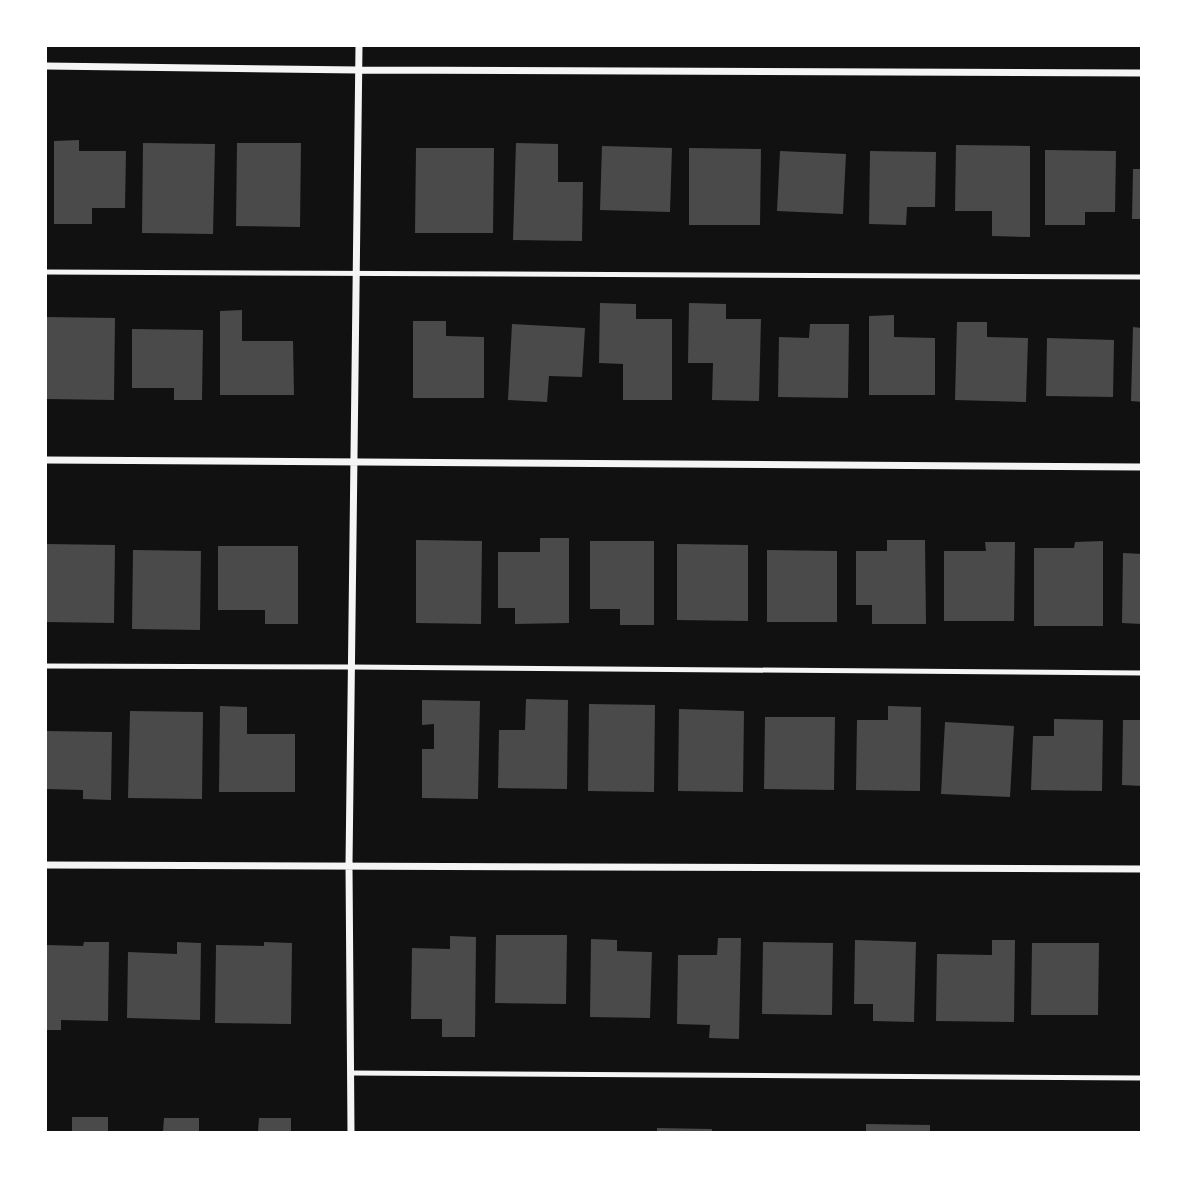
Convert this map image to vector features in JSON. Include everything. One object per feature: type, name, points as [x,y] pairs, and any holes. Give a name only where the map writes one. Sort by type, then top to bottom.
[{"type":"street","points":[[351,1132],[349,865],[359,46]]},
{"type":"street","points":[[46,66],[1142,73]]},
{"type":"street","points":[[46,460],[1142,467]]},
{"type":"street","points":[[46,865],[1142,869]]},
{"type":"lane","points":[[46,272],[1142,277]]},
{"type":"lane","points":[[46,666],[1142,673]]},
{"type":"lane","points":[[351,1073],[1142,1078]]},
{"type":"building","points":[[79,140],[79,151],[126,151],[125,208],[92,208],[92,224],[54,224],[54,141]]},
{"type":"building","points":[[143,143],[215,144],[213,234],[142,233]]},
{"type":"building","points":[[237,143],[301,143],[300,227],[236,226]]},
{"type":"building","points":[[516,143],[558,144],[558,182],[583,182],[582,241],[513,240]]},
{"type":"building","points":[[956,145],[1030,146],[1030,237],[992,236],[992,211],[955,211]]},
{"type":"building","points":[[602,146],[672,148],[670,212],[600,210]]},
{"type":"building","points":[[416,148],[494,148],[493,233],[415,233]]},
{"type":"building","points":[[689,148],[761,149],[760,225],[689,225]]},
{"type":"building","points":[[1045,150],[1116,151],[1115,212],[1085,212],[1085,225],[1045,225]]},
{"type":"building","points":[[780,151],[846,154],[843,214],[777,211]]},
{"type":"building","points":[[870,151],[936,152],[935,207],[907,207],[906,225],[869,224]]},
{"type":"building","points":[[1133,169],[1142,169],[1142,219],[1132,219]]},
{"type":"building","points":[[600,303],[636,304],[636,319],[672,319],[672,400],[623,400],[623,364],[599,363]]},
{"type":"building","points":[[689,303],[726,304],[726,319],[761,319],[759,401],[712,400],[713,363],[688,363]]},
{"type":"building","points":[[242,310],[242,341],[293,341],[294,395],[220,395],[220,311]]},
{"type":"building","points":[[894,315],[894,337],[935,338],[935,395],[869,395],[869,316]]},
{"type":"building","points":[[46,317],[115,318],[114,400],[46,399]]},
{"type":"building","points":[[413,321],[446,321],[446,336],[484,337],[484,398],[413,398]]},
{"type":"building","points":[[957,322],[987,322],[987,337],[1028,338],[1026,402],[955,400]]},
{"type":"building","points":[[512,324],[585,328],[582,377],[549,376],[547,402],[508,400]]},
{"type":"building","points":[[810,324],[849,324],[848,398],[778,397],[779,337],[809,338]]},
{"type":"building","points":[[1133,327],[1142,328],[1142,402],[1131,401]]},
{"type":"building","points":[[132,329],[203,330],[202,400],[174,400],[174,388],[132,388]]},
{"type":"building","points":[[1047,338],[1114,340],[1113,397],[1046,396]]},
{"type":"building","points":[[540,538],[569,538],[569,623],[515,624],[515,608],[498,608],[498,552],[540,552]]},
{"type":"building","points":[[416,540],[482,541],[481,624],[416,623]]},
{"type":"building","points":[[887,540],[925,540],[926,624],[872,624],[872,605],[856,605],[856,551],[887,551]]},
{"type":"building","points":[[590,541],[654,541],[654,625],[620,625],[620,609],[590,609]]},
{"type":"building","points":[[1103,541],[1103,626],[1034,626],[1034,548],[1074,548],[1075,542]]},
{"type":"building","points":[[985,542],[1015,542],[1014,621],[944,621],[944,551],[986,551]]},
{"type":"building","points":[[46,544],[115,545],[114,623],[46,622]]},
{"type":"building","points":[[677,544],[748,545],[748,621],[677,620]]},
{"type":"building","points":[[218,546],[298,546],[298,624],[265,624],[265,610],[218,610]]},
{"type":"building","points":[[133,550],[201,551],[200,630],[132,629]]},
{"type":"building","points":[[767,550],[837,551],[837,622],[767,622]]},
{"type":"building","points":[[1123,553],[1142,554],[1142,624],[1122,623]]},
{"type":"building","points":[[526,699],[568,700],[567,789],[498,788],[499,730],[525,730]]},
{"type":"building","points":[[422,700],[480,701],[478,799],[422,798],[422,749],[434,749],[434,724],[422,725]]},
{"type":"building","points":[[589,704],[655,705],[654,792],[588,791]]},
{"type":"building","points":[[220,706],[247,707],[247,734],[295,734],[295,792],[219,792]]},
{"type":"building","points":[[888,706],[921,707],[920,791],[856,790],[857,720],[888,720]]},
{"type":"building","points":[[679,709],[744,711],[743,792],[678,791]]},
{"type":"building","points":[[130,711],[203,712],[202,799],[128,798]]},
{"type":"building","points":[[765,717],[835,717],[834,790],[764,789]]},
{"type":"building","points":[[1054,719],[1103,720],[1102,791],[1031,790],[1033,736],[1054,736]]},
{"type":"building","points":[[1123,720],[1142,720],[1142,786],[1122,785]]},
{"type":"building","points":[[945,722],[1014,726],[1010,797],[941,794]]},
{"type":"building","points":[[46,731],[112,732],[111,800],[83,799],[83,790],[46,789]]},
{"type":"building","points":[[496,935],[567,935],[566,1004],[495,1003]]},
{"type":"building","points":[[450,936],[476,937],[475,1037],[442,1037],[442,1019],[411,1019],[412,948],[450,949]]},
{"type":"building","points":[[718,938],[741,938],[739,1039],[709,1038],[710,1025],[677,1024],[678,955],[717,955]]},
{"type":"building","points":[[591,939],[617,940],[617,951],[652,952],[650,1018],[590,1017]]},
{"type":"building","points":[[855,940],[916,942],[914,1022],[873,1021],[873,1004],[854,1004]]},
{"type":"building","points":[[992,940],[1015,940],[1014,1022],[936,1021],[937,954],[992,955]]},
{"type":"building","points":[[84,942],[109,942],[108,1021],[61,1020],[61,1030],[46,1030],[46,945],[83,946]]},
{"type":"building","points":[[177,942],[201,943],[200,1020],[127,1018],[128,952],[177,954]]},
{"type":"building","points":[[264,942],[292,943],[291,1024],[215,1023],[216,945],[264,946]]},
{"type":"building","points":[[763,942],[833,943],[832,1015],[762,1014]]},
{"type":"building","points":[[1032,943],[1099,943],[1098,1015],[1031,1015]]},
{"type":"building","points":[[72,1117],[108,1117],[108,1132],[72,1132]]},
{"type":"building","points":[[164,1118],[199,1118],[199,1132],[163,1132]]},
{"type":"building","points":[[259,1118],[291,1118],[291,1132],[258,1132]]},
{"type":"building","points":[[866,1124],[930,1125],[930,1132],[866,1132]]},
{"type":"building","points":[[657,1128],[712,1129],[712,1132],[657,1132]]}]
